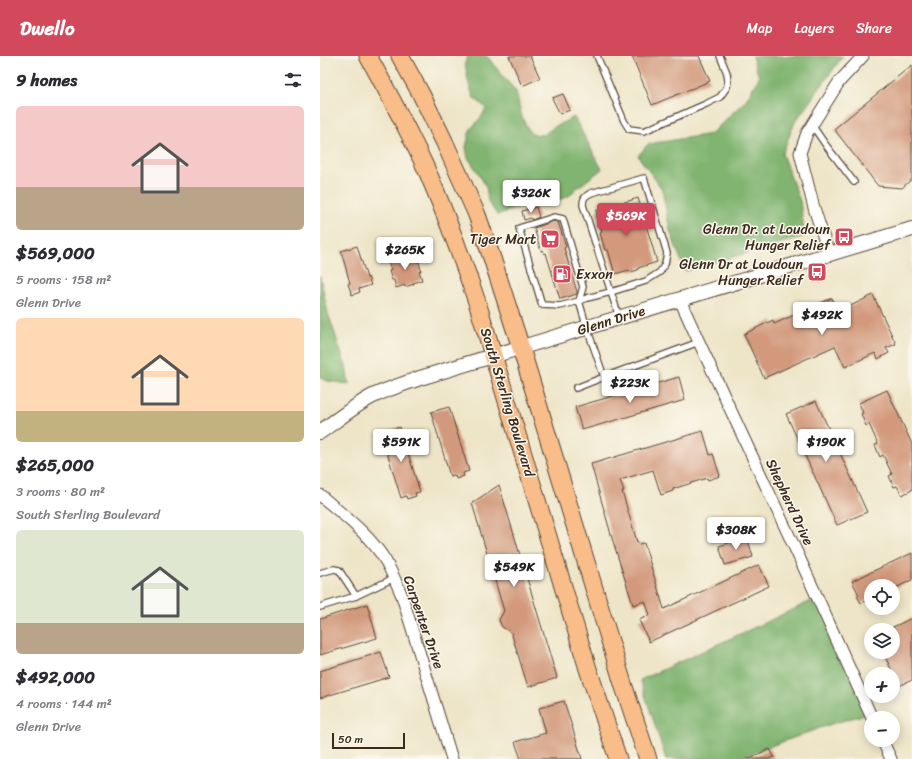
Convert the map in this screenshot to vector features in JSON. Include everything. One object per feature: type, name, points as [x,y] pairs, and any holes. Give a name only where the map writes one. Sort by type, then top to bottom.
[{"type":"main road","name":"South Sterling Boulevard","points":[[368,56],[410,136],[436,192],[465,266],[494,356],[588,670],[618,759]]},
{"type":"main road","name":"South Sterling Boulevard","points":[[400,56],[444,141],[477,215],[521,348],[624,687],[648,759]]},
{"type":"street","points":[[829,254],[814,208],[800,153],[807,133],[839,82],[863,56]]},
{"type":"street","name":"Glenn Drive","points":[[320,432],[371,397],[420,378],[912,229]]},
{"type":"street","name":"Shepherd Drive","points":[[680,300],[800,557],[869,711]]},
{"type":"street","name":"Carpenter Drive","points":[[320,495],[368,538],[384,559],[394,578],[402,596],[452,759]]},
{"type":"street","points":[[886,747],[892,759]]},
{"type":"lane","points":[[597,56],[624,121],[629,129],[644,131],[720,97],[727,87],[728,81],[727,73],[720,56]]},
{"type":"lane","points":[[812,125],[854,182]]},
{"type":"lane","points":[[604,377],[579,301],[583,287],[563,219],[554,217],[519,228],[542,305],[560,306],[579,301],[587,298],[611,292],[646,281],[660,272],[665,264],[667,253],[644,178],[591,193],[583,200],[584,205],[611,292],[619,318]]},
{"type":"lane","points":[[576,388],[699,342]]},
{"type":"lane","points":[[320,573],[334,569],[339,570],[356,596]]},
{"type":"lane","points":[[320,607],[356,596],[394,578]]},
{"type":"green space","points":[[468,56],[487,56],[516,91],[522,117],[531,134],[543,135],[554,127],[574,117],[602,169],[569,196],[550,203],[527,204],[497,215],[488,201],[486,187],[468,158],[466,147],[470,130],[482,116],[486,108],[473,97],[468,81],[465,63]]},
{"type":"green space","points":[[752,56],[843,56],[795,122],[782,154],[800,201],[805,236],[685,271],[670,231],[662,189],[638,156],[648,144],[711,134],[746,100],[759,77]]},
{"type":"green space","points":[[320,276],[328,313],[346,367],[349,384],[327,381],[320,378]]},
{"type":"green space","points":[[818,598],[864,700],[864,703],[865,703],[869,711],[864,711],[864,715],[831,724],[739,759],[666,759],[640,680]]},
{"type":"building","points":[[509,56],[530,56],[540,78],[522,86]]},
{"type":"building","points":[[632,56],[699,56],[710,81],[652,105]]},
{"type":"building","points":[[912,65],[912,179],[902,188],[878,186],[834,129]]},
{"type":"building","points":[[563,94],[570,110],[560,114],[552,98]]},
{"type":"building","points":[[638,198],[657,262],[638,268],[638,270],[630,272],[629,270],[615,274],[608,250],[605,250],[596,211]]},
{"type":"building","points":[[536,207],[539,217],[532,220],[531,218],[524,220],[522,211]]},
{"type":"building","points":[[554,221],[558,222],[577,292],[577,294],[560,299],[546,253],[544,254],[543,250],[541,251],[534,228]]},
{"type":"building","points":[[357,246],[367,278],[368,277],[371,285],[359,289],[360,292],[352,295],[348,284],[350,283],[341,251]]},
{"type":"building","points":[[414,254],[417,262],[419,262],[421,271],[419,271],[422,280],[405,287],[405,285],[396,288],[389,271],[391,270],[388,262]]},
{"type":"building","points":[[873,295],[896,344],[886,348],[889,353],[878,359],[875,353],[845,367],[835,346],[764,378],[744,334],[773,320],[774,324],[803,311],[805,314],[819,307],[818,304],[832,298],[838,312]]},
{"type":"building","points":[[679,377],[685,400],[582,430],[575,407]]},
{"type":"building","points":[[887,390],[912,444],[912,490],[902,495],[897,486],[894,487],[889,476],[892,474],[883,455],[880,457],[875,445],[878,444],[869,424],[866,426],[861,414],[863,413],[859,403]]},
{"type":"building","points":[[816,401],[867,512],[837,525],[786,414]]},
{"type":"building","points":[[449,407],[469,471],[463,473],[464,476],[456,479],[455,475],[450,476],[431,412]]},
{"type":"building","points":[[400,427],[420,492],[415,493],[416,496],[407,499],[406,496],[401,498],[381,433]]},
{"type":"building","points":[[703,431],[710,455],[713,454],[720,476],[708,480],[707,478],[673,489],[673,491],[661,495],[653,470],[620,480],[637,542],[639,544],[644,543],[664,609],[759,565],[769,586],[649,642],[639,620],[650,615],[645,601],[633,605],[591,464]]},
{"type":"building","points":[[499,485],[557,678],[528,687],[511,632],[502,627],[499,620],[504,611],[472,503]]},
{"type":"building","points":[[747,537],[753,557],[725,565],[719,546],[729,543],[728,540],[736,538],[737,540]]},
{"type":"building","points":[[912,553],[912,580],[900,586],[900,579],[864,579],[864,602],[861,603],[852,581]]},
{"type":"building","points":[[367,604],[377,638],[320,655],[320,619]]},
{"type":"building","points":[[912,618],[912,680],[900,686],[900,667],[890,667],[886,659],[900,659],[900,624]]},
{"type":"building","points":[[381,652],[389,677],[320,698],[320,671]]},
{"type":"building","points":[[564,701],[582,759],[521,759],[515,742],[546,733],[539,708]]},
{"type":"building","points":[[770,749],[774,757],[769,759],[747,759]]},
{"type":"place","name":"Glenn Dr. at Loudoun Hunger Relief","points":[[844,237]]},
{"type":"place","name":"Tiger Mart","points":[[550,239]]},
{"type":"place","name":"Glenn Dr at Loudoun Hunger Relief","points":[[817,272]]},
{"type":"place","name":"Exxon","points":[[562,274]]}]
